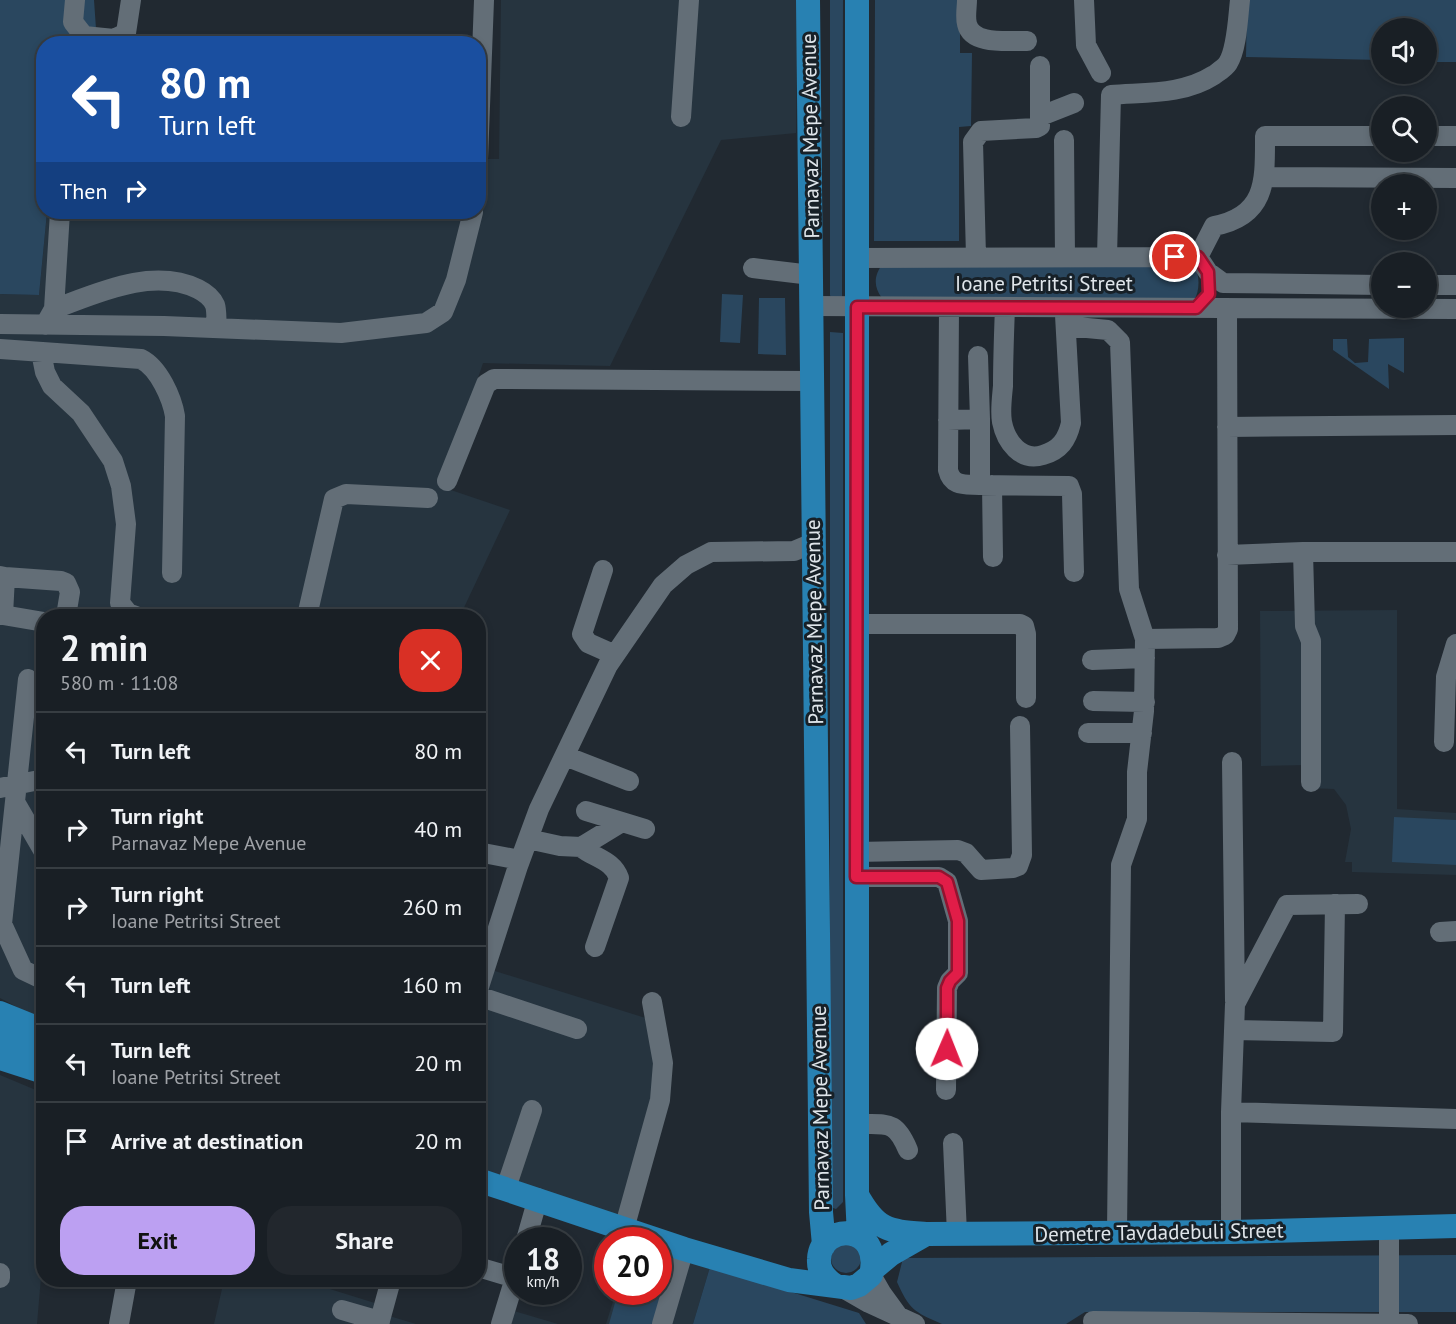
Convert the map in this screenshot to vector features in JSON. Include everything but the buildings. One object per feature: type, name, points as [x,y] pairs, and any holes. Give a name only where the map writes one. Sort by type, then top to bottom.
[{"type":"main road","name":"Parnavaz Mepe Avenue","points":[[808,0],[821,1251]]},
{"type":"main road","name":"Parnavaz Mepe Avenue","points":[[857,0],[857,1195],[862,1238]]},
{"type":"main road","points":[[0,1013],[36,1028]]},
{"type":"main road","points":[[0,1036],[36,1047]]},
{"type":"main road","points":[[0,1058],[36,1069]]},
{"type":"main road","points":[[486,1182],[621,1227]]},
{"type":"main road","points":[[857,1195],[866,1211],[891,1231]]},
{"type":"main road","name":"Demetre Tavdadebuli Street","points":[[872,1272],[891,1254],[926,1234],[1231,1232],[1456,1226]]},
{"type":"main road","points":[[862,1238],[891,1231],[926,1234]]},
{"type":"main road","points":[[672,1245],[789,1280],[839,1287],[859,1285],[872,1272],[874,1258],[871,1248],[862,1238],[852,1233],[836,1235],[789,1280]]},
{"type":"main road","points":[[821,1251],[819,1266],[823,1274],[839,1287]]},
{"type":"street","points":[[75,0],[74,22],[84,36]]},
{"type":"street","points":[[120,36],[126,33],[131,0]]},
{"type":"street","points":[[483,36],[484,0]]},
{"type":"street","points":[[681,117],[689,0]]},
{"type":"street","points":[[966,0],[967,24],[971,34],[983,39],[1027,41]]},
{"type":"street","points":[[1084,0],[1086,45],[1101,74]]},
{"type":"street","points":[[1107,257],[1111,95],[1188,87],[1218,72],[1228,64],[1234,44],[1240,0]]},
{"type":"street","points":[[976,256],[973,142],[981,132],[1038,127],[1041,124],[1040,66]]},
{"type":"street","points":[[1041,117],[1074,104]]},
{"type":"street","points":[[1196,308],[1209,294],[1203,265],[1214,226],[1230,223],[1245,215],[1258,197],[1265,177],[1265,136],[1371,136]]},
{"type":"street","points":[[1437,136],[1456,136]]},
{"type":"street","points":[[1064,140],[1065,257]]},
{"type":"street","points":[[1265,177],[1456,178]]},
{"type":"street","points":[[50,317],[59,219]]},
{"type":"street","points":[[0,324],[50,317],[217,328],[341,333],[426,323],[443,312],[448,301],[456,280],[471,219]]},
{"type":"street","name":"Ioane Petritsi Street","points":[[858,258],[1107,257],[1203,265],[1223,283],[1371,285]]},
{"type":"street","points":[[753,268],[811,275]]},
{"type":"street","points":[[50,317],[100,292],[125,285],[161,280],[190,286],[205,293],[215,304],[217,328]]},
{"type":"street","points":[[1437,285],[1456,285]]},
{"type":"street","name":"Ioane Petritsi Street","points":[[812,306],[1005,307],[1065,317],[1196,308],[1456,309]]},
{"type":"street","points":[[949,307],[950,477],[958,484],[1069,486],[1072,494],[1074,572]]},
{"type":"street","points":[[1005,307],[1001,421],[1008,442],[1019,452],[1028,456],[1038,456],[1055,451],[1068,436],[1071,423],[1065,317],[1108,330],[1120,342],[1129,589],[1145,649],[1145,702],[1137,772],[1137,819],[1121,865],[1118,1232]]},
{"type":"street","points":[[1092,660],[1218,638],[1225,635],[1228,629],[1227,308]]},
{"type":"street","points":[[0,349],[141,360],[148,362],[155,371],[173,404],[175,416],[172,573]]},
{"type":"street","points":[[41,352],[45,372],[52,386],[81,413],[113,461],[121,486],[126,524],[120,603],[125,609]]},
{"type":"street","points":[[978,356],[980,419],[993,556]]},
{"type":"street","points":[[447,481],[486,384],[494,379],[811,381]]},
{"type":"street","points":[[948,420],[980,419]]},
{"type":"street","points":[[1227,427],[1456,425]]},
{"type":"street","points":[[309,609],[334,499],[346,494],[428,498]]},
{"type":"street","points":[[486,965],[539,809],[608,665],[663,585],[687,565],[711,552],[795,550],[813,543]]},
{"type":"street","points":[[1227,555],[1304,552],[1456,552]]},
{"type":"street","points":[[1304,552],[1305,626],[1311,641],[1311,782]]},
{"type":"street","points":[[603,570],[582,634],[588,643],[615,655]]},
{"type":"street","points":[[36,621],[1,615],[3,577],[62,581],[66,583],[70,592],[67,609]]},
{"type":"street","points":[[857,624],[1020,624],[1024,626],[1026,634],[1026,698]]},
{"type":"street","points":[[1444,742],[1446,677],[1456,644]]},
{"type":"street","points":[[28,679],[19,752],[11,791],[2,924],[23,970],[36,976]]},
{"type":"street","points":[[1093,701],[1145,702]]},
{"type":"street","points":[[856,852],[958,850],[966,852],[981,870],[1018,866],[1023,855],[1020,726]]},
{"type":"street","points":[[1088,733],[1142,733]]},
{"type":"street","points":[[564,756],[629,782]]},
{"type":"street","points":[[1231,1232],[1231,1112],[1235,1004],[1232,762]]},
{"type":"street","points":[[11,791],[36,782]]},
{"type":"street","points":[[11,791],[36,837]]},
{"type":"street","points":[[586,811],[645,829]]},
{"type":"street","points":[[581,847],[622,822]]},
{"type":"street","points":[[528,839],[566,847],[581,847],[616,870],[619,878],[595,947]]},
{"type":"street","points":[[486,854],[520,860]]},
{"type":"street","points":[[856,877],[939,877],[947,882],[956,912],[959,933],[958,973],[947,988],[946,1090]]},
{"type":"street","points":[[1234,1030],[1333,1032],[1335,904]]},
{"type":"street","points":[[1235,1004],[1287,905],[1358,904]]},
{"type":"street","points":[[486,999],[577,1029]]},
{"type":"street","points":[[624,1227],[660,1100],[663,1063],[652,1002]]},
{"type":"street","points":[[506,1188],[532,1110]]},
{"type":"street","points":[[1231,1112],[1456,1119]]},
{"type":"street","points":[[857,1124],[894,1127],[900,1132],[908,1150]]},
{"type":"street","points":[[953,1143],[957,1234]]},
{"type":"street","points":[[529,1227],[538,1198]]},
{"type":"street","points":[[1389,1227],[1389,1324]]},
{"type":"street","points":[[662,1324],[684,1249]]},
{"type":"street","points":[[486,1268],[504,1271]]},
{"type":"street","points":[[872,1272],[882,1294],[906,1320]]},
{"type":"street","points":[[0,1273],[0,1278]]},
{"type":"street","points":[[119,1324],[126,1287]]},
{"type":"street","points":[[342,1310],[380,1322],[389,1287]]},
{"type":"street","points":[[839,1287],[906,1320]]},
{"type":"street","points":[[501,1324],[507,1305]]},
{"type":"street","points":[[1093,1321],[1408,1324]]},
{"type":"shaded area","points":[[0,0],[94,0],[97,36],[36,36],[36,219],[46,219],[39,295],[0,294]]},
{"type":"shaded area","points":[[501,0],[798,0],[796,133],[721,140],[610,366],[483,363],[442,487],[510,510],[463,609],[36,609],[36,1017],[0,998],[0,294],[39,295],[46,219],[486,219],[486,159],[499,159]]},
{"type":"shaded area","points":[[830,0],[843,0],[842,298],[831,298],[830,295]]},
{"type":"shaded area","points":[[875,0],[960,0],[960,53],[972,53],[971,126],[959,127],[959,241],[874,241]]},
{"type":"shaded area","points":[[1247,0],[1456,0],[1456,62],[1437,62],[1437,18],[1371,18],[1371,60],[1246,57]]},
{"type":"shaded area","points":[[883,264],[1194,266],[1198,287],[1194,300],[882,298],[876,281]]},
{"type":"shaded area","points":[[722,294],[743,295],[740,343],[720,342]]},
{"type":"shaded area","points":[[759,298],[785,298],[786,355],[758,354]]},
{"type":"shaded area","points":[[830,332],[843,333],[843,1202],[836,1209],[830,1202]]},
{"type":"shaded area","points":[[1404,338],[1404,373],[1388,364],[1389,389],[1333,350],[1333,339],[1347,339],[1348,357],[1355,363],[1368,362],[1369,339]]},
{"type":"shaded area","points":[[1397,610],[1397,809],[1456,813],[1456,875],[1352,872],[1352,862],[1345,862],[1351,829],[1346,805],[1334,789],[1307,788],[1306,765],[1261,766],[1260,611]]},
{"type":"shaded area","points":[[1394,817],[1456,820],[1456,865],[1392,862]]},
{"type":"shaded area","points":[[486,968],[652,1020],[663,1081],[618,1215],[486,1171]]},
{"type":"shaded area","points":[[0,1075],[36,1090],[36,1287],[40,1287],[37,1324],[0,1324]]},
{"type":"shaded area","points":[[846,1243],[852,1244],[860,1252],[860,1264],[852,1272],[846,1273],[840,1272],[832,1264],[831,1258],[832,1252],[840,1244]]},
{"type":"shaded area","points":[[1456,1255],[1456,1312],[1085,1312],[1066,1324],[942,1324],[914,1309],[897,1282],[903,1258]]},
{"type":"shaded area","points":[[672,1256],[710,1267],[693,1324],[606,1324],[612,1305],[672,1305]]},
{"type":"shaded area","points":[[710,1267],[859,1313],[866,1324],[693,1324]]},
{"type":"shaded area","points":[[222,1287],[323,1287],[378,1304],[376,1312],[416,1324],[214,1324]]},
{"type":"shaded area","points":[[614,1305],[660,1305],[654,1324],[609,1324]]},
{"type":"shaded area","points":[[514,1311],[558,1324],[510,1324]]},
{"type":"route","points":[[947,1049],[947,988],[958,973],[959,933],[956,912],[947,882],[939,877],[856,877],[857,307],[1196,308],[1209,294],[1208,272],[1198,257],[1175,257]]}]
